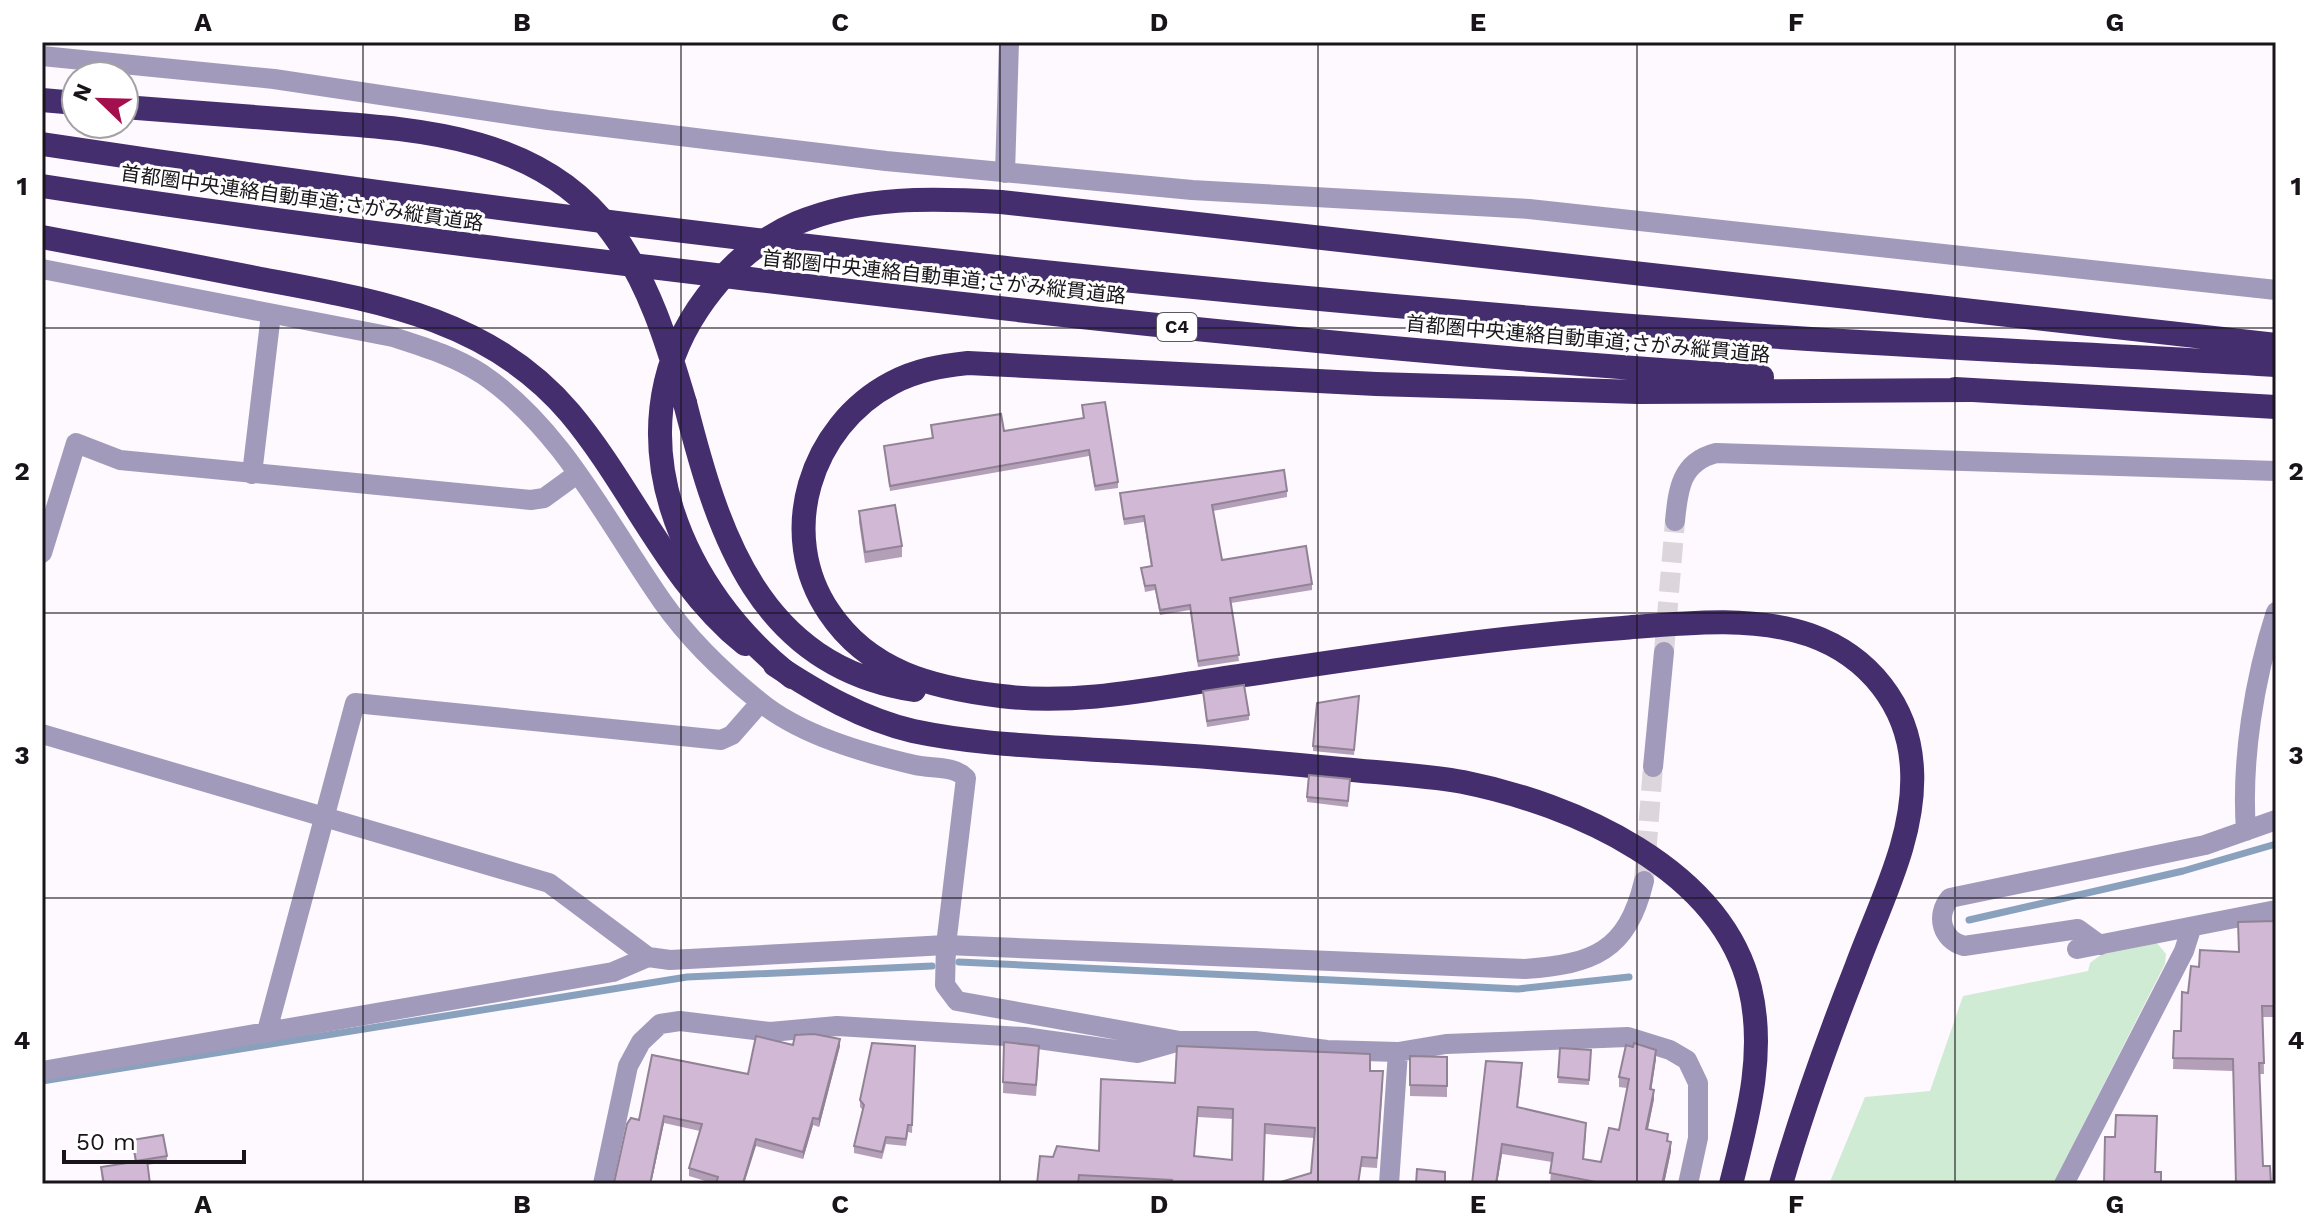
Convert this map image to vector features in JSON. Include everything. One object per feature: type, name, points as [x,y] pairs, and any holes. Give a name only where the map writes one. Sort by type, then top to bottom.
[{"type":"highway","points":[[140,108],[420,130],[479,143],[553,178],[591,209],[626,253],[653,305],[685,403],[710,500],[730,549],[758,593],[791,631],[825,657],[886,684],[938,693],[1004,697],[1116,694],[1464,644],[1656,625],[1766,625],[1810,635],[1851,656],[1884,686],[1905,727],[1913,772],[1911,799],[1899,854],[1817,1071],[1781,1184]]},
{"type":"highway","name":"首都圏中央連絡自動車道;さがみ縦貫道路","points":[[42,144],[493,208],[1245,292],[1733,334],[2276,365]]},
{"type":"highway","name":"首都圏中央連絡自動車道;さがみ縦貫道路","points":[[42,186],[485,248],[966,305],[1482,356],[1970,390],[2276,407]]},
{"type":"highway","points":[[792,677],[733,621],[692,560],[665,486],[659,432],[661,404],[677,347],[690,321],[723,276],[767,240],[828,213],[892,201],[1001,202],[2276,345]]},
{"type":"highway","points":[[42,237],[385,303],[440,320],[495,347],[546,388],[587,434],[698,599],[731,633],[792,677],[835,702],[885,723],[992,743],[1247,759],[1465,783],[1573,818],[1655,859],[1684,881],[1713,910],[1742,960],[1750,989],[1755,1020],[1754,1082],[1731,1184]]},
{"type":"highway","points":[[1004,697],[927,683],[885,666],[851,640],[838,625],[825,606],[810,572],[803,536],[805,508],[818,458],[849,415],[870,396],[914,373],[953,364],[999,362],[1376,384],[1638,392],[1970,390]]},
{"type":"street","points":[[1005,173],[1009,42]]},
{"type":"street","points":[[42,56],[274,79],[548,120],[1005,173],[1192,190],[1529,209],[2276,290]]},
{"type":"street","points":[[42,269],[393,337],[446,354],[483,375],[537,421],[577,474],[664,604],[690,635],[760,703],[814,733],[917,766],[959,771],[966,778],[946,945],[945,985],[957,1001],[1180,1041],[1255,1041],[1327,1050],[1398,1052],[1446,1044],[1628,1037],[1670,1050],[1687,1060],[1698,1083],[1698,1138],[1688,1184]]},
{"type":"street","points":[[252,474],[271,314]]},
{"type":"street","points":[[42,553],[76,443],[120,460],[531,500],[544,498],[577,474]]},
{"type":"street","points":[[1675,521],[1683,475],[1698,457],[1716,453],[2276,471]]},
{"type":"street","points":[[2246,831],[2243,790],[2268,682],[2276,612]]},
{"type":"street","points":[[1653,767],[1664,652]]},
{"type":"street","points":[[267,1031],[355,703],[721,740],[732,735],[760,703]]},
{"type":"street","points":[[42,734],[549,883],[648,957],[670,960],[946,945],[1525,969],[1560,966],[1612,947],[1627,930],[1644,881]]},
{"type":"street","points":[[2100,945],[2078,929],[1964,946],[1953,943],[1946,935],[1941,919],[1943,907],[1950,898],[2205,845],[2276,820]]},
{"type":"street","points":[[2077,949],[2276,910]]},
{"type":"street","points":[[2064,1184],[2184,951],[2191,929]]},
{"type":"street","points":[[42,1071],[613,972],[648,957]]},
{"type":"street","points":[[603,1184],[628,1066],[641,1042],[660,1024],[680,1021],[770,1032],[837,1026],[1024,1037],[1138,1053],[1180,1041]]},
{"type":"street","points":[[1389,1184],[1398,1052]]},
{"type":"green space","points":[[2157,943],[2166,954],[2165,964],[2053,1184],[1829,1184],[1865,1097],[1930,1091],[1963,996],[2088,971],[2090,963],[2106,951]]},
{"type":"building","points":[[1105,402],[1118,482],[1095,486],[1089,450],[890,486],[884,446],[933,438],[931,425],[1001,414],[1004,431],[1084,418],[1082,405]]},
{"type":"building","points":[[1284,470],[1287,491],[1212,505],[1222,560],[1306,546],[1312,584],[1230,598],[1239,655],[1198,661],[1190,605],[1160,610],[1155,585],[1145,586],[1141,568],[1152,566],[1144,516],[1124,519],[1120,493]]},
{"type":"building","points":[[895,505],[902,546],[865,552],[859,511]]},
{"type":"building","points":[[1244,685],[1249,715],[1207,721],[1203,691]]},
{"type":"building","points":[[1359,696],[1354,750],[1313,746],[1317,703]]},
{"type":"building","points":[[1309,775],[1350,779],[1348,801],[1307,797]]},
{"type":"building","points":[[2276,921],[2276,1006],[2262,1006],[2264,1063],[2259,1063],[2263,1166],[2270,1166],[2271,1184],[2236,1184],[2233,1059],[2173,1058],[2174,1031],[2181,1031],[2182,992],[2188,993],[2191,966],[2199,967],[2200,950],[2239,952],[2238,922]]},
{"type":"building","points":[[814,1034],[840,1039],[819,1119],[813,1118],[803,1152],[756,1139],[743,1183],[749,1184],[716,1184],[718,1177],[689,1168],[702,1124],[664,1116],[650,1184],[614,1183],[627,1124],[631,1118],[639,1120],[652,1055],[748,1074],[756,1036],[793,1045],[795,1035]]},
{"type":"building","points":[[1004,1042],[1039,1046],[1036,1085],[1003,1082]]},
{"type":"building","points":[[872,1043],[915,1046],[912,1125],[908,1125],[906,1139],[886,1137],[882,1152],[854,1146],[864,1105],[860,1100]]},
{"type":"building","points":[[1634,1043],[1656,1050],[1650,1089],[1654,1090],[1646,1129],[1668,1134],[1667,1141],[1671,1142],[1662,1184],[1606,1184],[1550,1173],[1553,1153],[1502,1144],[1496,1184],[1472,1184],[1486,1061],[1522,1063],[1517,1107],[1586,1123],[1583,1159],[1601,1162],[1609,1128],[1619,1130],[1629,1079],[1619,1077],[1626,1045],[1633,1047]]},
{"type":"building","points":[[1177,1046],[1370,1054],[1370,1071],[1383,1071],[1377,1158],[1362,1157],[1358,1184],[1274,1184],[1311,1173],[1315,1128],[1265,1124],[1263,1184],[1171,1184],[1172,1180],[1079,1175],[1078,1184],[1037,1184],[1040,1156],[1053,1157],[1057,1146],[1099,1151],[1101,1079],[1175,1083]],"holes":[[[1198,1107],[1233,1109],[1232,1160],[1194,1156]]]},
{"type":"building","points":[[1560,1048],[1591,1050],[1589,1080],[1558,1077]]},
{"type":"building","points":[[1410,1056],[1447,1057],[1447,1086],[1410,1085]]},
{"type":"building","points":[[2116,1115],[2157,1116],[2155,1172],[2161,1172],[2161,1184],[2104,1184],[2105,1137],[2115,1137]]},
{"type":"building","points":[[163,1135],[167,1156],[136,1161],[132,1140]]},
{"type":"building","points":[[147,1160],[150,1184],[104,1184],[101,1167]]},
{"type":"building","points":[[1417,1169],[1445,1172],[1445,1184],[1416,1184]]},
{"type":"waterway","points":[[1969,920],[2183,871],[2276,844]]},
{"type":"waterway","points":[[959,962],[1518,989],[1629,977]]},
{"type":"waterway","points":[[42,1081],[687,977],[932,966]]},
{"type":"tunnel","points":[[1664,652],[1675,521]]},
{"type":"tunnel","points":[[1644,881],[1653,767]]}]
